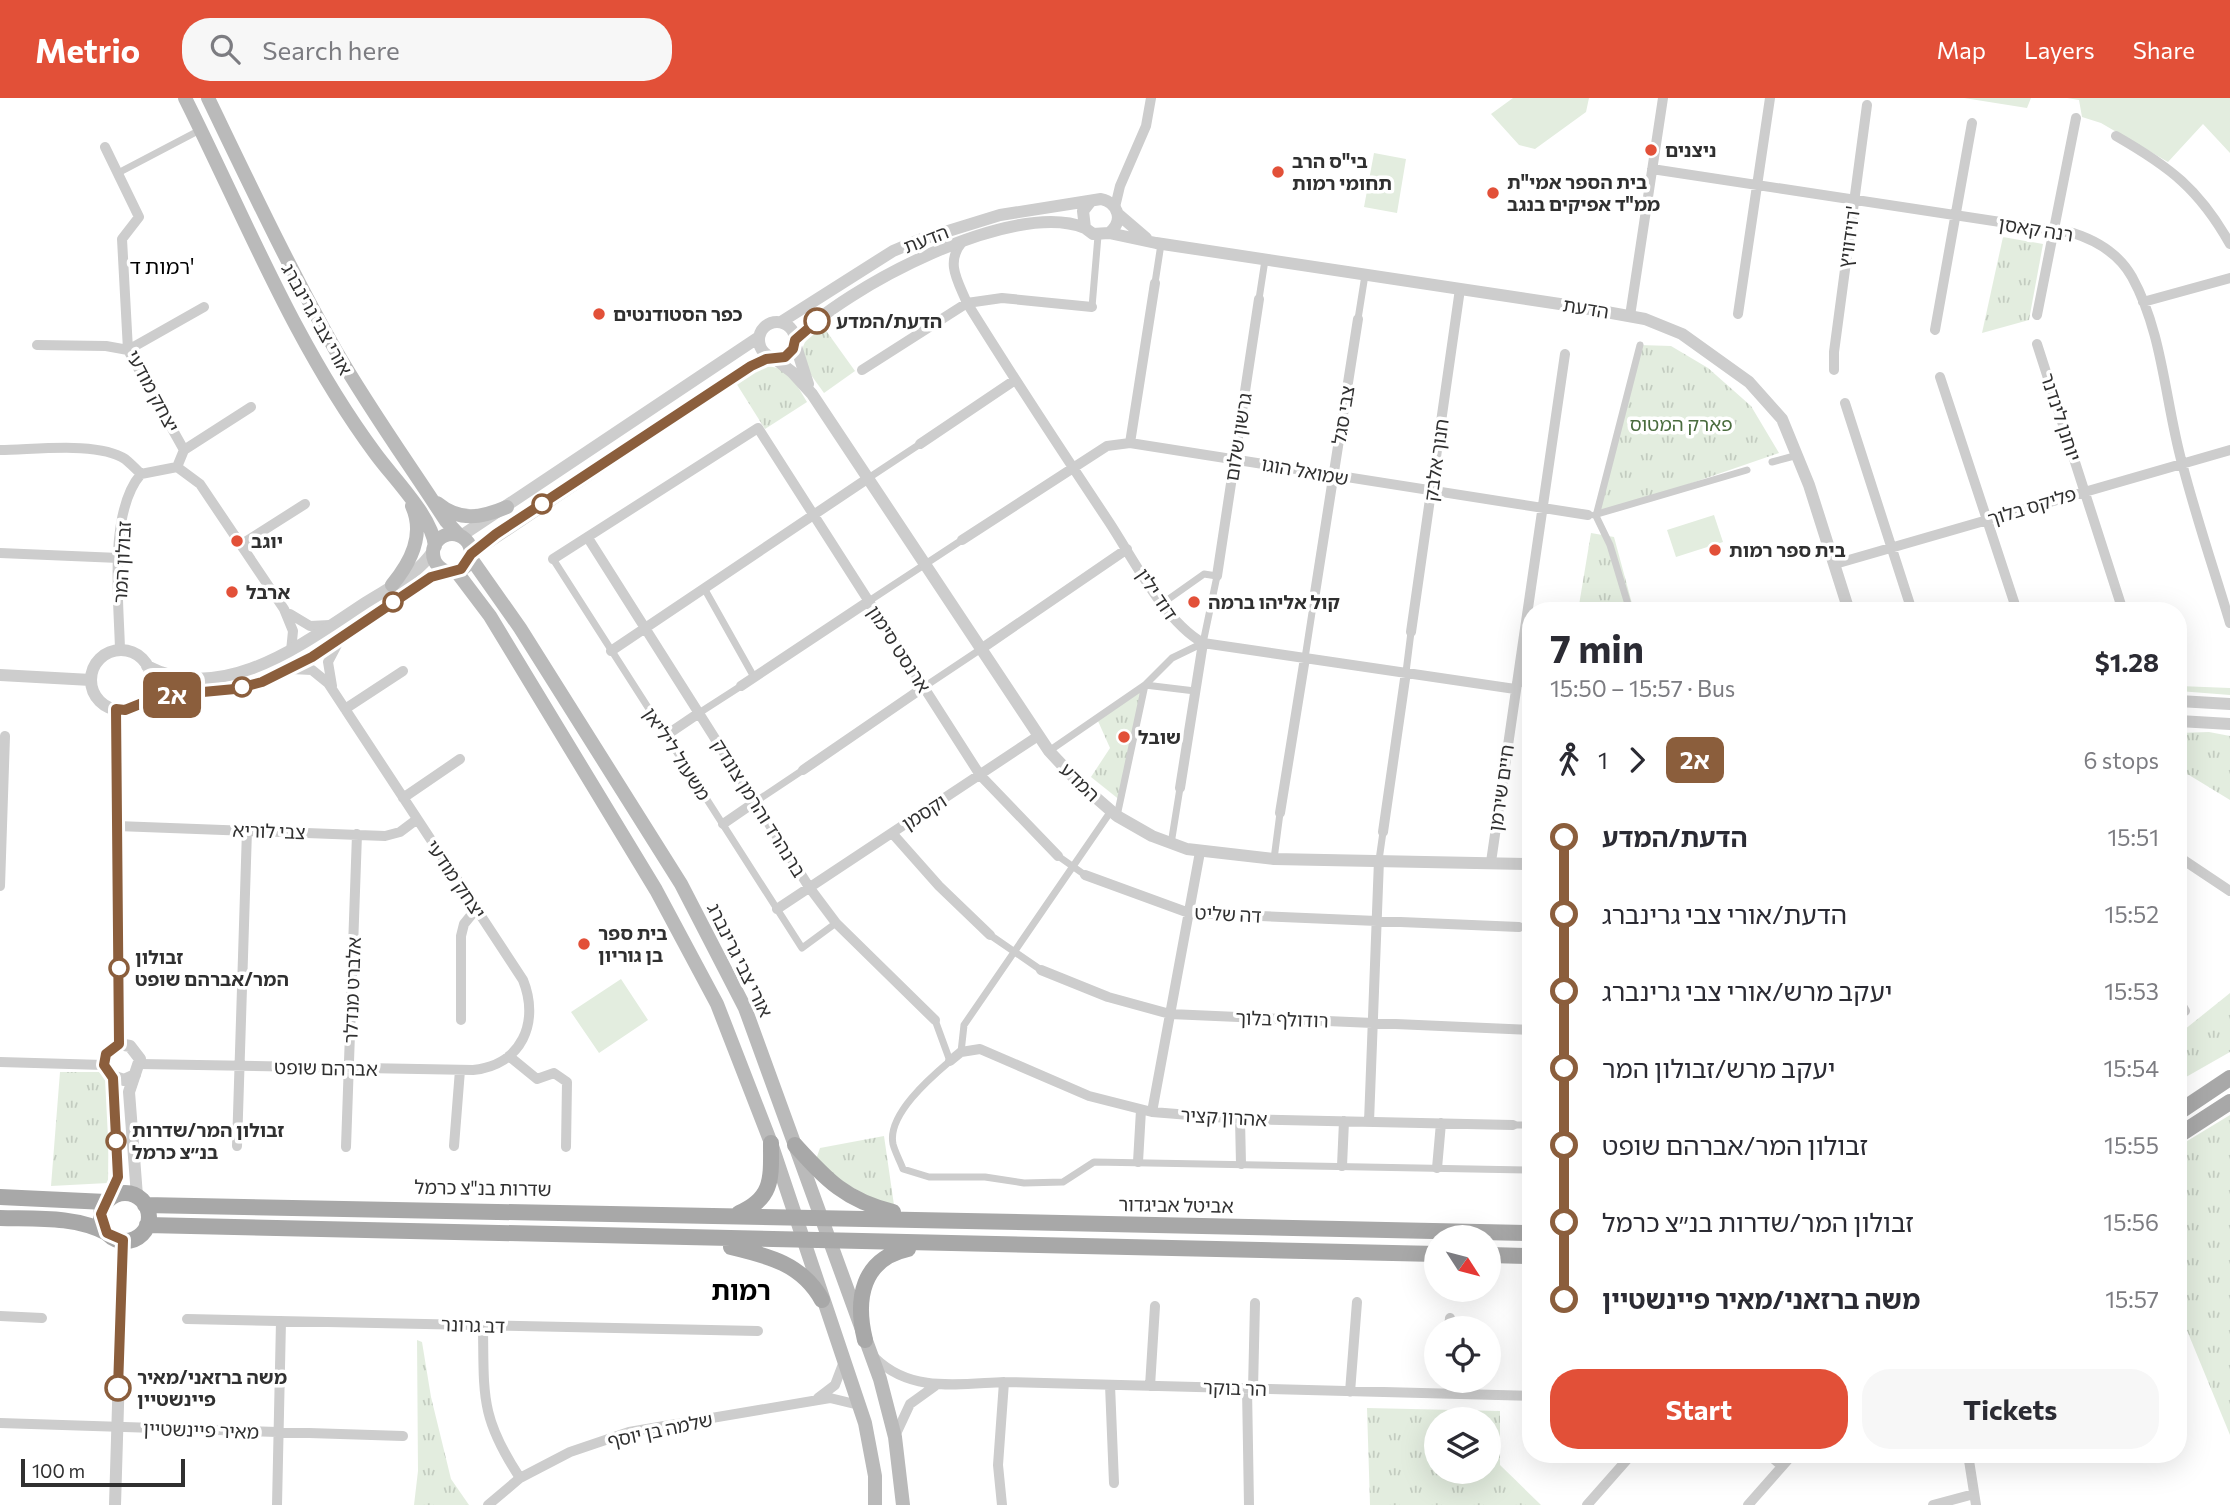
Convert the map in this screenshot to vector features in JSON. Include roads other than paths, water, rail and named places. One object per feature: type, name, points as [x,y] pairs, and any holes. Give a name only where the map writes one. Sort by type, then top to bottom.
[{"type":"main road","name":"אורי צבי גרינברג","points":[[185,98],[260,257],[318,363],[361,433],[432,529],[434,549]]},
{"type":"main road","name":"אורי צבי גרינברג","points":[[208,98],[279,247],[337,352],[428,492],[460,536]]},
{"type":"main road","points":[[428,492],[447,510],[464,517],[486,515],[507,507]]},
{"type":"main road","points":[[392,585],[413,554],[416,538],[415,514],[407,496]]},
{"type":"main road","points":[[460,536],[468,543],[471,555],[465,566],[452,571],[435,562],[434,549],[442,537],[460,536]]},
{"type":"main road","name":"אורי צבי גרינברג","points":[[471,555],[681,884],[746,1008],[868,1347],[895,1437],[903,1505]]},
{"type":"main road","name":"אורי צבי גרינברג","points":[[452,571],[490,616],[656,890],[717,1004],[771,1143],[859,1405],[875,1476],[876,1505]]},
{"type":"main road","points":[[2187,1107],[2230,1078]]},
{"type":"main road","points":[[2187,1130],[2230,1102]]},
{"type":"main road","points":[[738,1213],[751,1207],[767,1188],[771,1143]]},
{"type":"main road","points":[[795,1145],[826,1179],[858,1202],[933,1221]]},
{"type":"main road","points":[[0,1197],[108,1200],[124,1193],[141,1200],[147,1225]]},
{"type":"main road","points":[[107,1233],[102,1221],[108,1200]]},
{"type":"main road","name":"שדרות בנ\"צ כרמל","points":[[141,1200],[820,1215]]},
{"type":"main road","name":"אביטל אביגדור","points":[[820,1215],[933,1221],[1522,1233]]},
{"type":"main road","points":[[0,1218],[67,1220],[89,1224],[123,1240],[137,1237],[147,1225]]},
{"type":"main road","points":[[147,1225],[705,1240],[1424,1254]]},
{"type":"main road","points":[[705,1240],[769,1256],[794,1267],[812,1283],[822,1300]]},
{"type":"main road","points":[[868,1347],[859,1311],[865,1280],[879,1261],[894,1252],[928,1244]]},
{"type":"main road","points":[[1502,1255],[1522,1256]]},
{"type":"street","points":[[862,370],[967,303],[1002,298],[1092,307],[1103,234],[1116,225],[1116,210],[1125,174],[1146,127],[1152,98]]},
{"type":"street","points":[[1630,316],[1663,98]]},
{"type":"street","points":[[1738,314],[1770,98]]},
{"type":"street","name":"דוידוויץ'","points":[[1834,370],[1834,352],[1867,105]]},
{"type":"street","points":[[2037,315],[2076,118]]},
{"type":"street","points":[[1935,330],[1972,123]]},
{"type":"street","points":[[118,173],[201,130]]},
{"type":"street","points":[[2116,136],[2166,165],[2199,197],[2230,244]]},
{"type":"street","name":"יצחק מודעי","points":[[105,147],[139,217],[122,239],[128,350],[184,450],[177,467]]},
{"type":"street","name":"רנה קאסן","points":[[1652,169],[2054,230],[2092,239],[2108,250],[2124,265],[2143,302],[2159,356],[2181,462],[2230,623]]},
{"type":"street","points":[[1103,234],[1085,228],[1083,211],[1125,174]]},
{"type":"street","points":[[1095,201],[1116,210]]},
{"type":"street","name":"הדעת","points":[[781,322],[893,251],[928,237],[1000,215],[1095,201]]},
{"type":"street","name":"הדעת","points":[[1116,210],[1136,232],[1158,244]]},
{"type":"street","name":"הדעת","points":[[795,342],[858,293],[901,265],[927,254],[964,240],[1042,223],[1066,223],[1085,228]]},
{"type":"street","name":"הדעת","points":[[1103,234],[1630,316],[1682,334],[1734,369],[1772,405],[1798,455],[1846,602]]},
{"type":"street","points":[[953,269],[954,253],[964,240]]},
{"type":"street","points":[[1130,443],[1155,283],[1158,244]]},
{"type":"street","points":[[927,254],[937,256],[953,269]]},
{"type":"street","points":[[1259,299],[1265,260]]},
{"type":"street","name":"דוד ילין","points":[[953,269],[967,303],[1072,467],[1178,624],[1203,643]]},
{"type":"street","points":[[1358,319],[1365,275]]},
{"type":"street","points":[[2143,302],[2230,278]]},
{"type":"street","name":"חנוך אלבק","points":[[1411,632],[1460,289]]},
{"type":"street","name":"גרשון שלום","points":[[1217,576],[1259,299]]},
{"type":"street","points":[[37,345],[106,346],[128,350],[204,307]]},
{"type":"street","name":"צבי סגל","points":[[1315,593],[1358,319]]},
{"type":"street","points":[[460,536],[759,337],[767,325],[781,322],[789,327],[795,342],[785,357],[772,358],[751,366],[471,555]]},
{"type":"street","points":[[759,337],[760,347],[772,358]]},
{"type":"street","name":"המדע","points":[[795,342],[812,394]]},
{"type":"street","name":"יוחנן לינדנר","points":[[2037,344],[2120,602]]},
{"type":"street","points":[[1627,602],[1610,545],[1592,515],[1640,345]]},
{"type":"street","name":"חיים שירמן","points":[[1529,602],[1565,354]]},
{"type":"street","name":"המדע","points":[[772,358],[792,372],[812,394],[1049,751],[1114,814],[1171,844],[1200,852],[1274,859],[1522,864]]},
{"type":"street","points":[[1940,377],[2014,602]]},
{"type":"street","points":[[611,651],[1015,380]]},
{"type":"street","points":[[1845,403],[1909,602]]},
{"type":"street","points":[[184,450],[251,407]]},
{"type":"street","name":"ארנסט סימון","points":[[758,428],[980,775],[1058,856]]},
{"type":"street","name":"משעול ליליאן","points":[[758,428],[553,559],[802,948],[836,923]]},
{"type":"street","name":"שמואל הוגו","points":[[962,540],[1107,446],[1130,443],[1333,477],[1592,515]]},
{"type":"street","points":[[0,450],[88,449],[111,453],[125,459],[141,474],[177,467],[200,484],[284,609],[293,631],[291,651]]},
{"type":"street","name":"פליקס בלוך","points":[[1835,564],[2230,450]]},
{"type":"street","points":[[1772,462],[1798,455]]},
{"type":"street","points":[[1592,515],[1747,470]]},
{"type":"street","name":"זבולון המר","points":[[121,650],[118,558],[129,493],[141,474]]},
{"type":"street","points":[[242,544],[305,504]]},
{"type":"street","name":"ברנהרד והרמן צונדק","points":[[588,538],[809,887],[836,923],[935,1020],[950,1061]]},
{"type":"street","points":[[665,736],[962,540]]},
{"type":"street","points":[[147,666],[150,684],[142,701],[134,707],[116,709],[96,696],[91,680],[97,663],[111,652],[121,650],[136,654],[147,666],[174,676],[222,676],[247,670],[291,651],[423,565],[434,549]]},
{"type":"street","points":[[723,824],[1127,549]]},
{"type":"street","points":[[0,553],[118,558]]},
{"type":"street","points":[[142,701],[235,689],[290,669],[425,581],[452,571]]},
{"type":"street","points":[[1163,603],[1205,574],[1217,576],[1203,643],[1171,844]]},
{"type":"street","points":[[704,589],[754,677]]},
{"type":"street","points":[[1274,859],[1315,593]]},
{"type":"street","points":[[284,609],[304,625],[318,627],[334,623]]},
{"type":"street","points":[[1369,1122],[1379,860],[1411,632]]},
{"type":"street","name":"יצחק מודעי","points":[[335,693],[328,662],[344,635]]},
{"type":"street","points":[[1049,751],[1145,685],[1172,658],[1203,643],[1406,672],[1522,685]]},
{"type":"street","name":"חיים שירמן","points":[[1491,862],[1522,646]]},
{"type":"street","name":"יצחק מודעי","points":[[290,669],[312,670],[323,678],[335,693],[523,980],[531,1000],[531,1018],[524,1036],[509,1056]]},
{"type":"street","points":[[345,709],[402,671]]},
{"type":"street","points":[[0,675],[91,680]]},
{"type":"street","points":[[1145,685],[1195,691]]},
{"type":"street","points":[[1145,685],[1114,814],[1073,866],[964,1025],[961,1052],[920,1087],[898,1118],[892,1141],[904,1169],[929,1177],[985,1177],[1024,1183],[1063,1182],[1094,1162],[1522,1170]]},
{"type":"street","points":[[2187,701],[2230,704]]},
{"type":"street","points":[[116,709],[119,1044]]},
{"type":"street","points":[[2187,721],[2230,724]]},
{"type":"street","name":"וקסמן","points":[[777,909],[1038,736]]},
{"type":"street","points":[[0,886],[5,737]]},
{"type":"street","points":[[403,798],[460,759]]},
{"type":"street","name":"צבי לוריא","points":[[117,826],[385,836],[400,832],[416,820]]},
{"type":"street","points":[[237,1146],[247,830]]},
{"type":"street","points":[[892,833],[989,935],[1041,970]]},
{"type":"street","name":"אלברט מנדלר","points":[[346,1147],[357,834]]},
{"type":"street","points":[[1152,1112],[1200,852]]},
{"type":"street","points":[[1058,856],[1085,875]]},
{"type":"street","points":[[2187,863],[2230,891]]},
{"type":"street","name":"דה שליט","points":[[1085,875],[1189,913],[1519,927]]},
{"type":"street","points":[[461,1020],[461,936],[464,924],[477,908]]},
{"type":"street","name":"רודולף בלוך","points":[[1041,970],[1108,997],[1170,1014],[1522,1030]]},
{"type":"street","points":[[108,1200],[118,1177],[113,1078],[104,1065],[106,1054],[119,1044]]},
{"type":"street","points":[[119,1044],[135,1049],[138,1070],[129,1093],[141,1200]]},
{"type":"street","name":"אהרון קציר","points":[[961,1052],[980,1049],[1089,1097],[1152,1112],[1240,1119],[1513,1125]]},
{"type":"street","points":[[509,1056],[537,1079],[554,1073],[567,1082],[566,1147]]},
{"type":"street","name":"אברהם שופט","points":[[138,1070],[240,1066],[460,1070],[486,1069],[509,1056]]},
{"type":"street","points":[[0,1062],[104,1065]]},
{"type":"street","points":[[113,1078],[124,1080],[138,1070]]},
{"type":"street","points":[[454,1146],[460,1070]]},
{"type":"street","points":[[1138,1162],[1141,1110]]},
{"type":"street","points":[[1240,1119],[1241,1164]]},
{"type":"street","points":[[1342,1166],[1344,1121]]},
{"type":"street","points":[[1437,1168],[1441,1123]]},
{"type":"street","points":[[1513,1125],[1522,1125]]},
{"type":"street","points":[[115,1505],[123,1240]]},
{"type":"street","points":[[1350,1391],[1357,1301]]},
{"type":"street","points":[[1250,1505],[1250,1389],[1255,1303]]},
{"type":"street","points":[[1150,1386],[1155,1306]]},
{"type":"street","points":[[0,1316],[43,1318]]},
{"type":"street","name":"דב גרונר","points":[[187,1319],[758,1331]]},
{"type":"street","points":[[277,1505],[281,1321]]},
{"type":"street","points":[[483,1326],[487,1418],[497,1444],[520,1478]]},
{"type":"street","name":"הר בוקר","points":[[868,1347],[902,1378],[939,1384],[1004,1382],[1522,1396]]},
{"type":"street","name":"שלמה בן יוסף","points":[[807,1402],[835,1385],[844,1361]]},
{"type":"street","points":[[1002,1505],[998,1465],[1004,1382]]},
{"type":"street","points":[[895,1437],[899,1421],[909,1404],[927,1389],[939,1384]]},
{"type":"street","points":[[1110,1385],[1114,1483]]},
{"type":"street","name":"שלמה בן יוסף","points":[[488,1505],[520,1478],[570,1452],[629,1432],[841,1398],[859,1405]]},
{"type":"street","name":"מאיר פיינשטיין","points":[[0,1423],[403,1436]]},
{"type":"street","points":[[1587,1505],[1624,1463]]},
{"type":"street","points":[[1778,1463],[1782,1466]]},
{"type":"street","points":[[1748,1505],[1785,1463]]},
{"type":"street","points":[[1933,1505],[1975,1499],[1969,1463]]},
{"type":"place","name":"ניצנים","points":[[1651,150]]},
{"type":"place","name":"בי\"ס הרב תחומי רמות","points":[[1278,172]]},
{"type":"place","name":"בית הספר אמי\"ת ממ\"ד אפיקים בנגב","points":[[1493,193]]},
{"type":"place","name":"כפר הסטודנטים","points":[[599,314]]},
{"type":"place","name":"הדעת/המדע","points":[[817,321]]},
{"type":"place","name":"יוגב","points":[[237,541]]},
{"type":"place","name":"בית ספר רמות","points":[[1715,550]]},
{"type":"place","name":"ארבל","points":[[232,592]]},
{"type":"place","name":"קול אליהו ברמה","points":[[1194,602]]},
{"type":"place","name":"שובל","points":[[1124,737]]},
{"type":"place","name":"בית ספר בן גוריון","points":[[584,944]]},
{"type":"place","name":"זבולון המר/אברהם שופט","points":[[119,968]]},
{"type":"place","name":"זבולון המר/שדרות בנ״צ כרמל","points":[[116,1141]]},
{"type":"place","name":"משה ברזאני/מאיר פיינשטיין","points":[[118,1388]]},
{"type":"district","name":"רמות ד'","points":[[162,267]]},
{"type":"district","name":"רמות","points":[[741,1291]]},
{"type":"park label","name":"פארק המטוס","points":[[1681,424]]}]
